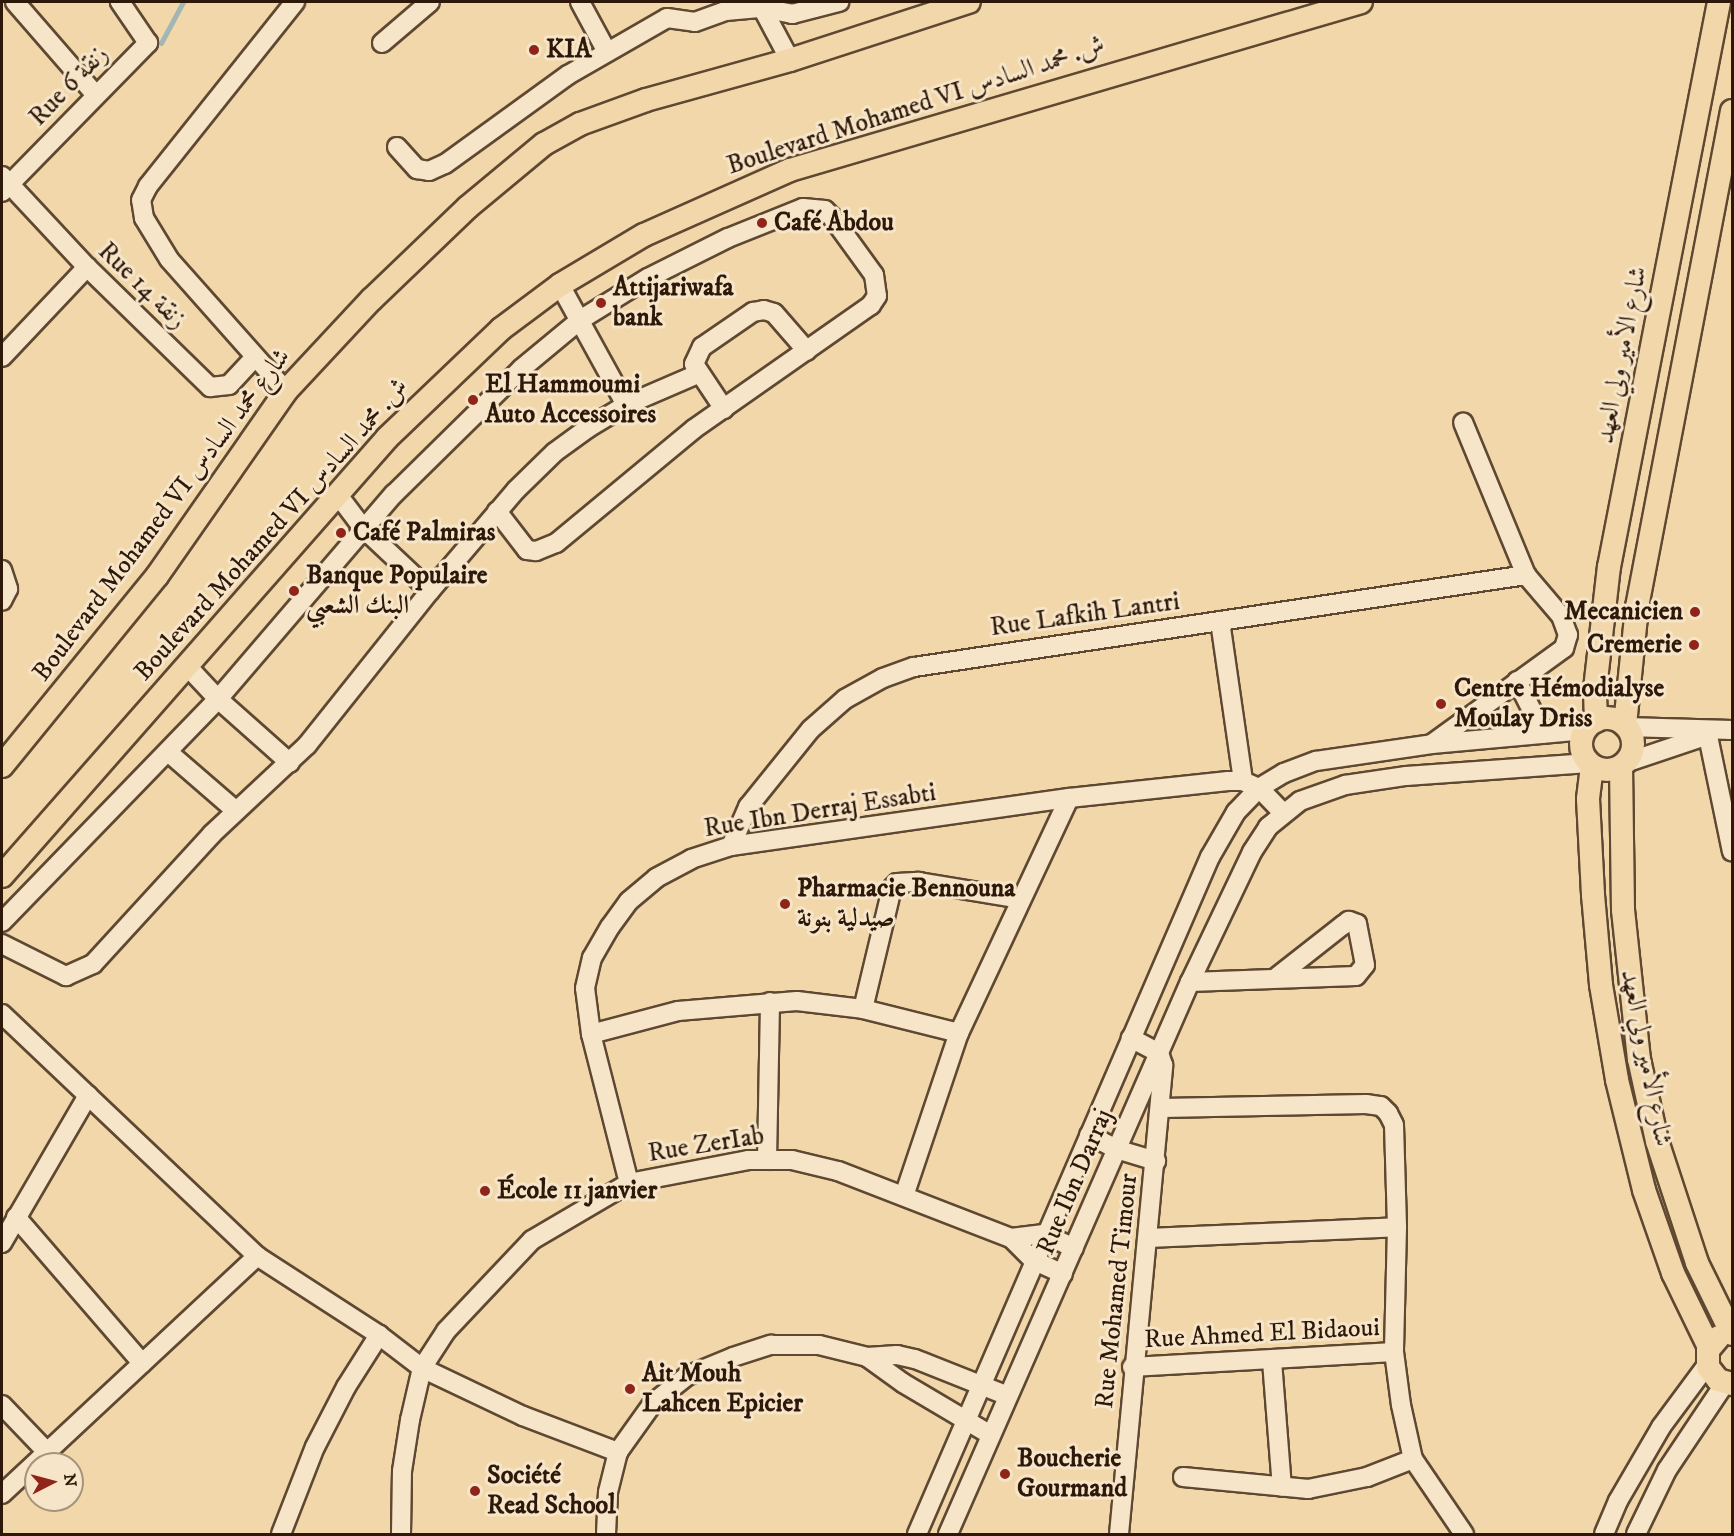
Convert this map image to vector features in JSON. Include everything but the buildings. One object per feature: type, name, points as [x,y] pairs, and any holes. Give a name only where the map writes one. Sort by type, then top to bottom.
[{"type":"main road","name":"Boulevard Mohamed VI شارع محمد السادس","points":[[2,766],[157,576],[286,391],[371,300],[468,207],[544,144],[580,124],[646,100],[790,60],[969,2]]},
{"type":"main road","name":"Boulevard Mohamed VI ش. محمد السادس","points":[[2,876],[387,438],[501,329],[560,285],[644,235],[790,170],[1361,2]]},
{"type":"main road","name":"شارع الأمير ولي العهد","points":[[1591,725],[1609,567],[1719,2]]},
{"type":"main road","points":[[1625,726],[1611,719],[1591,725],[1581,747],[1590,764],[1608,770],[1623,764],[1633,746],[1625,726],[1637,607],[1732,111]]},
{"type":"main road","name":"شارع الأمير ولي العهد","points":[[1590,764],[1588,799],[1593,895],[1601,985],[1617,1080],[1644,1190],[1673,1273],[1708,1356],[1712,1376],[1729,1384]]},
{"type":"main road","name":"شارع الأمير ولي العهد","points":[[1623,764],[1623,910],[1639,1059],[1657,1141],[1697,1263],[1732,1334]]},
{"type":"main road","points":[[1708,1356],[1720,1336],[1732,1334]]},
{"type":"street","points":[[15,2],[95,94]]},
{"type":"street","name":"Rue 6 زنقة","points":[[4,185],[148,42],[120,2]]},
{"type":"street","points":[[286,391],[169,259],[144,218],[141,200],[148,186],[295,2]]},
{"type":"street","points":[[382,43],[430,2]]},
{"type":"street","points":[[580,2],[606,50]]},
{"type":"street","points":[[659,2],[667,18]]},
{"type":"street","points":[[397,147],[417,169],[429,171],[445,164],[606,50],[667,18],[695,22],[726,11],[760,5],[792,14],[839,2]]},
{"type":"street","points":[[760,5],[790,60]]},
{"type":"street","name":"Rue 14 زنقة","points":[[4,185],[210,387],[229,385],[255,357]]},
{"type":"street","points":[[2,922],[218,699],[363,528],[462,423],[580,320],[728,237],[813,207],[832,217],[874,275],[877,296],[871,305],[724,409],[544,549],[527,550],[496,512]]},
{"type":"street","points":[[2,357],[87,267]]},
{"type":"street","points":[[560,285],[626,405]]},
{"type":"street","points":[[724,409],[698,374],[694,364],[702,347],[753,312],[764,310],[774,312],[807,351]]},
{"type":"street","points":[[2,944],[62,975],[85,970],[236,811],[290,762],[496,512],[555,452],[626,405],[698,374]]},
{"type":"street","points":[[1432,744],[1563,648],[1568,635],[1561,615],[1526,574],[1463,422]]},
{"type":"street","points":[[338,495],[363,528],[430,591]]},
{"type":"street","points":[[2,570],[8,589],[2,601]]},
{"type":"street","name":"Rue Lafkih Lantri","points":[[731,846],[748,807],[811,729],[845,699],[883,678],[914,667],[1526,574]]},
{"type":"street","points":[[1220,621],[1251,785],[1282,812],[1321,791],[1345,784],[1406,776],[1590,764]]},
{"type":"street","points":[[187,666],[218,699],[290,762]]},
{"type":"street","points":[[1517,681],[1544,734]]},
{"type":"street","points":[[1251,785],[1301,765],[1432,744],[1544,734],[1591,725]]},
{"type":"street","points":[[1625,726],[1720,732]]},
{"type":"street","points":[[1623,764],[1720,732]]},
{"type":"street","points":[[1720,732],[1732,852]]},
{"type":"street","points":[[168,752],[236,811]]},
{"type":"street","name":"Rue Ibn Derraj Essabti","points":[[629,1183],[591,1034],[585,988],[592,958],[623,910],[656,878],[691,859],[731,846],[1069,798],[1251,785]]},
{"type":"street","name":"Rue Ibn Darraj","points":[[917,1534],[1044,1234],[1210,857],[1251,785]]},
{"type":"street","points":[[904,1196],[959,1033],[1069,798]]},
{"type":"street","name":"Rue Ibn Darraj","points":[[948,1534],[1190,982],[1252,852],[1282,812]]},
{"type":"street","points":[[863,1009],[892,888],[897,883],[919,882],[1021,899]]},
{"type":"street","points":[[1190,982],[1277,977],[1345,978],[1362,972],[1365,965],[1357,924],[1349,921],[1277,977]]},
{"type":"street","points":[[591,1034],[678,1011],[797,1000],[863,1009],[959,1033]]},
{"type":"street","points":[[767,1160],[770,1002]]},
{"type":"street","points":[[2,1014],[258,1256],[380,1335],[422,1368],[523,1416],[618,1452]]},
{"type":"street","points":[[1131,1038],[1159,1053]]},
{"type":"street","name":"Rue Mohamed Timour","points":[[1119,1534],[1127,1473],[1132,1367],[1162,1108],[1163,1065],[1159,1053]]},
{"type":"street","points":[[2,1243],[88,1095]]},
{"type":"street","name":"Rue Ahmed El Bidaoui","points":[[1162,1108],[1381,1106],[1394,1125],[1397,1227],[1394,1352],[1413,1459],[1464,1534]]},
{"type":"street","points":[[1089,1135],[1116,1149],[1156,1161]]},
{"type":"street","name":"Rue ZerIab","points":[[400,1534],[402,1471],[422,1368],[453,1323],[532,1240],[629,1183],[700,1166],[792,1160],[838,1172],[1011,1238],[1033,1260],[1063,1274]]},
{"type":"street","points":[[16,1217],[142,1363]]},
{"type":"street","points":[[1148,1238],[1397,1227]]},
{"type":"street","points":[[1044,1234],[1074,1248]]},
{"type":"street","name":"Rue ZerIab","points":[[1011,1238],[1044,1234]]},
{"type":"street","points":[[2,1405],[47,1452],[258,1256]]},
{"type":"street","points":[[281,1534],[315,1447],[346,1387],[380,1335]]},
{"type":"street","points":[[606,1534],[608,1492],[618,1452],[653,1403],[687,1376],[733,1356],[771,1345],[819,1345],[867,1357],[915,1359],[1008,1396]]},
{"type":"street","name":"Rue Ahmed El Bidaoui","points":[[1132,1367],[1272,1361],[1394,1352]]},
{"type":"street","points":[[1604,1534],[1618,1501],[1661,1427],[1708,1356]]},
{"type":"street","points":[[867,1357],[964,1420],[992,1435]]},
{"type":"street","points":[[1272,1361],[1282,1487]]},
{"type":"street","points":[[1636,1534],[1667,1470],[1729,1384]]},
{"type":"street","points":[[1183,1477],[1282,1487],[1332,1485],[1367,1477],[1413,1459]]},
{"type":"street","points":[[2,1494],[24,1473]]},
{"type":"waterway","points":[[161,43],[183,2]]},
{"type":"place","name":"KIA","points":[[534,50]]},
{"type":"place","name":"Café Abdou","points":[[762,223]]},
{"type":"place","name":"Attijariwafa bank","points":[[601,303]]},
{"type":"place","name":"El Hammoumi Auto Accessoires","points":[[473,400]]},
{"type":"place","name":"Café Palmiras","points":[[341,533]]},
{"type":"place","name":"Banque Populaire البنك الشعبي","points":[[294,591]]},
{"type":"place","name":"Mecanicien","points":[[1695,612]]},
{"type":"place","name":"Cremerie","points":[[1694,645]]},
{"type":"place","name":"Centre Hémodialyse Moulay Driss","points":[[1441,704]]},
{"type":"place","name":"Pharmacie Bennouna صيدلية بنونة","points":[[785,904]]},
{"type":"place","name":"École 11 janvier","points":[[485,1191]]},
{"type":"place","name":"Ait Mouh Lahcen Epicier","points":[[630,1389]]},
{"type":"place","name":"Boucherie Gourmand","points":[[1005,1474]]},
{"type":"place","name":"Société Read School","points":[[475,1491]]}]
